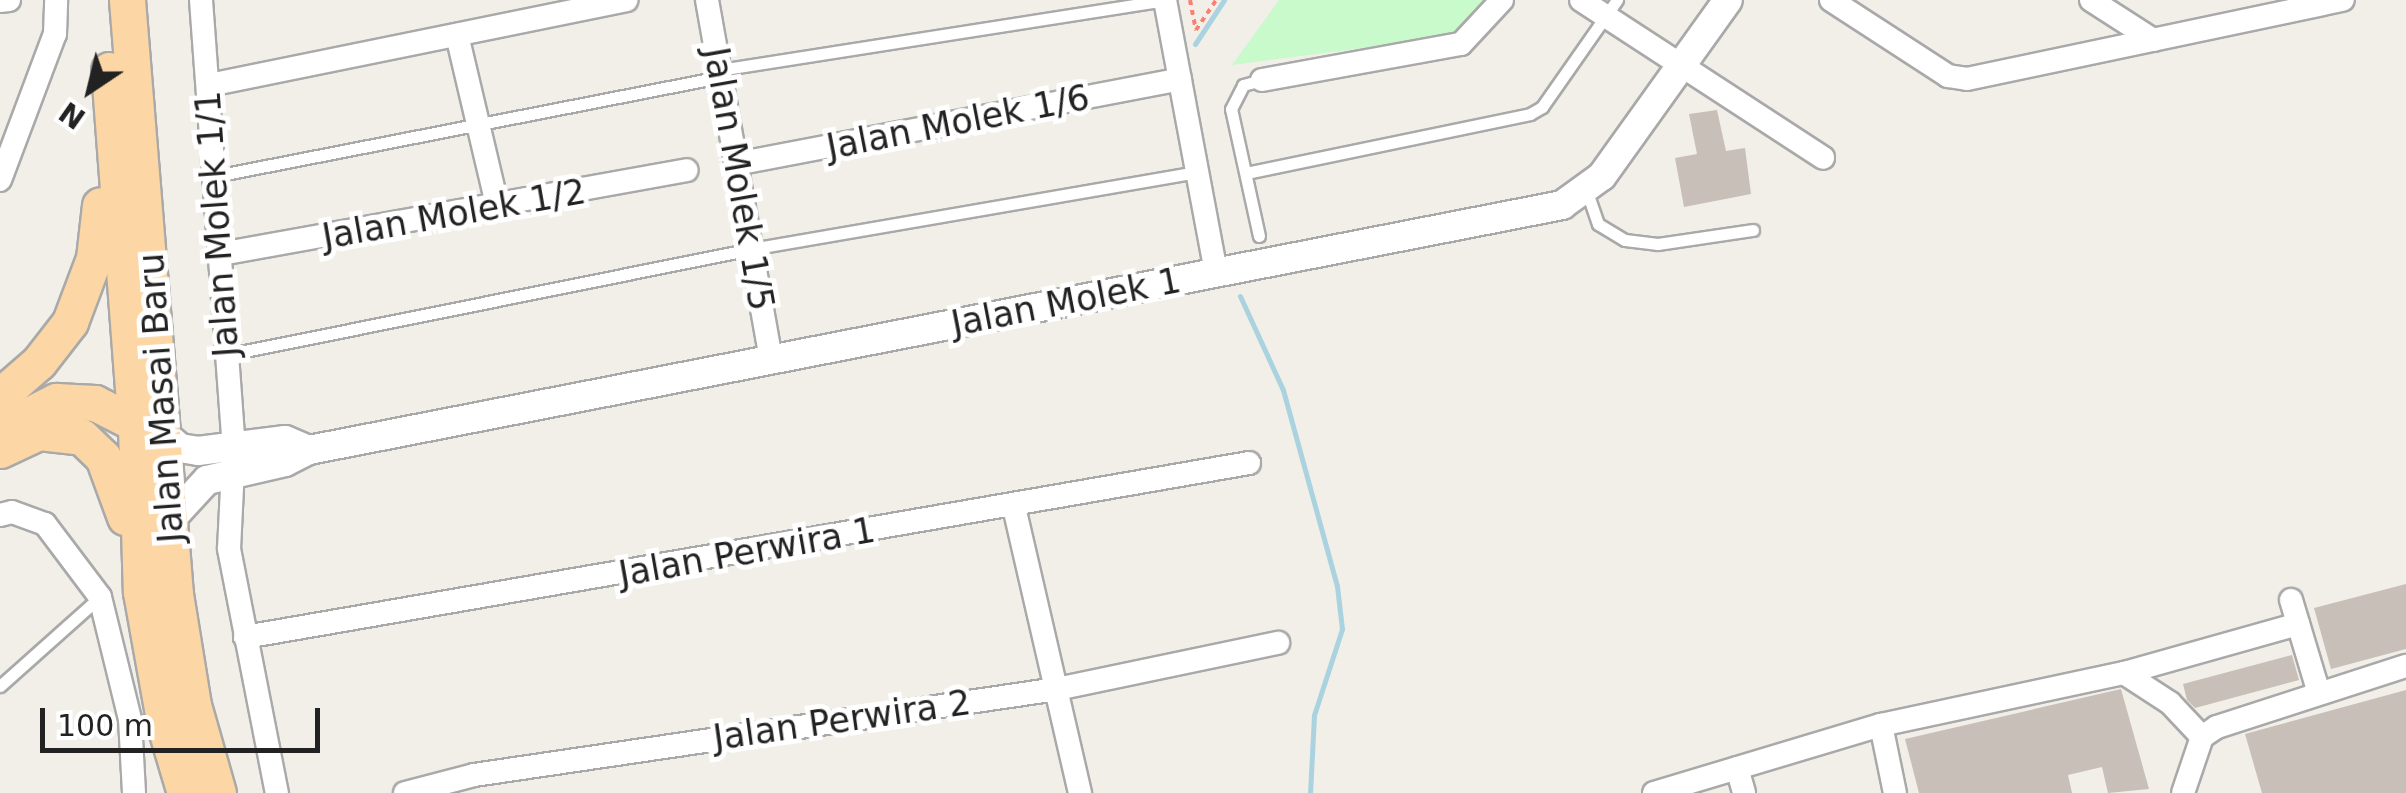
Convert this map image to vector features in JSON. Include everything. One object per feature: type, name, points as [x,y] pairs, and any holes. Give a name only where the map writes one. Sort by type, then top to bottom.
[{"type":"main road","name":"Jalan Masai Baru","points":[[104,0],[111,106],[151,431],[171,519],[193,705],[218,793]]},
{"type":"main road","name":"Jalan Masai Baru","points":[[128,0],[151,431],[141,592],[165,726],[185,793]]},
{"type":"main road","points":[[0,396],[39,362],[70,322],[94,258],[111,106]]},
{"type":"main road","points":[[0,430],[56,401],[94,403],[151,431]]},
{"type":"main road","points":[[0,450],[39,432],[60,431],[82,437],[103,456],[119,487],[141,592]]},
{"type":"street","points":[[0,1],[9,0]]},
{"type":"street","points":[[0,180],[54,34],[56,0]]},
{"type":"street","name":"Jalan Molek 1/1","points":[[201,0],[234,460],[229,549],[277,793]]},
{"type":"street","points":[[209,85],[626,0]]},
{"type":"street","name":"Jalan Molek 1/5","points":[[707,0],[771,359]]},
{"type":"street","points":[[1165,0],[1216,273]]},
{"type":"street","points":[[1262,80],[1461,44],[1502,0]]},
{"type":"street","points":[[1581,0],[1611,8],[1681,68],[1823,158]]},
{"type":"street","points":[[1586,192],[1728,0]]},
{"type":"street","points":[[1831,0],[1928,64],[1967,79],[2342,1]]},
{"type":"street","points":[[2091,0],[2153,40]]},
{"type":"street","points":[[457,34],[498,208]]},
{"type":"street","name":"Jalan Molek 1/6","points":[[736,164],[1180,79]]},
{"type":"street","name":"Jalan Molek 1/2","points":[[221,254],[498,208],[686,170]]},
{"type":"street","name":"Jalan Molek 1","points":[[151,431],[180,448],[234,460],[285,462],[308,450],[1562,205],[1586,192]]},
{"type":"street","name":"Jalan Molek 1","points":[[171,519],[207,480],[234,460]]},
{"type":"street","name":"Jalan Perwira 1","points":[[245,637],[1249,463]]},
{"type":"street","points":[[1014,506],[1080,793]]},
{"type":"street","points":[[0,515],[12,512],[45,524],[100,597],[130,718],[134,793]]},
{"type":"street","points":[[2291,600],[2318,690]]},
{"type":"street","points":[[1654,793],[1880,725],[2124,673],[2298,624]]},
{"type":"street","name":"Jalan Perwira 2","points":[[406,793],[474,775],[1057,689],[1278,643]]},
{"type":"street","points":[[2183,793],[2202,737],[2318,690],[2406,666]]},
{"type":"street","points":[[2124,673],[2170,703],[2202,737]]},
{"type":"street","points":[[1880,725],[1895,793]]},
{"type":"street","points":[[1737,768],[1744,793]]},
{"type":"lane","points":[[216,176],[720,74],[1165,0]]},
{"type":"lane","points":[[1246,173],[1530,114],[1542,107],[1611,8]]},
{"type":"lane","points":[[1260,236],[1231,109],[1243,86],[1262,80]]},
{"type":"lane","points":[[225,355],[751,249],[1197,172]]},
{"type":"lane","points":[[1586,192],[1598,224],[1625,240],[1658,244],[1753,230]]},
{"type":"lane","points":[[0,686],[100,597]]},
{"type":"path","points":[[1190,0],[1196,30],[1216,0]]},
{"type":"green space","points":[[1279,0],[1489,0],[1464,35],[1232,65]]},
{"type":"building","points":[[1717,110],[1726,151],[1745,148],[1751,194],[1684,207],[1675,158],[1697,154],[1689,114]]},
{"type":"building","points":[[2406,584],[2406,649],[2331,669],[2314,608]]},
{"type":"building","points":[[2292,655],[2299,680],[2195,708],[2187,700],[2183,684]]},
{"type":"building","points":[[2121,689],[2149,789],[2108,793],[2102,767],[2068,775],[2072,793],[1919,793],[1905,739]]},
{"type":"building","points":[[2406,690],[2406,793],[2262,793],[2245,734]]},
{"type":"waterway","points":[[1195,44],[1224,0]]},
{"type":"waterway","points":[[1240,296],[1283,390],[1337,586],[1342,629],[1314,715],[1310,793]]}]
